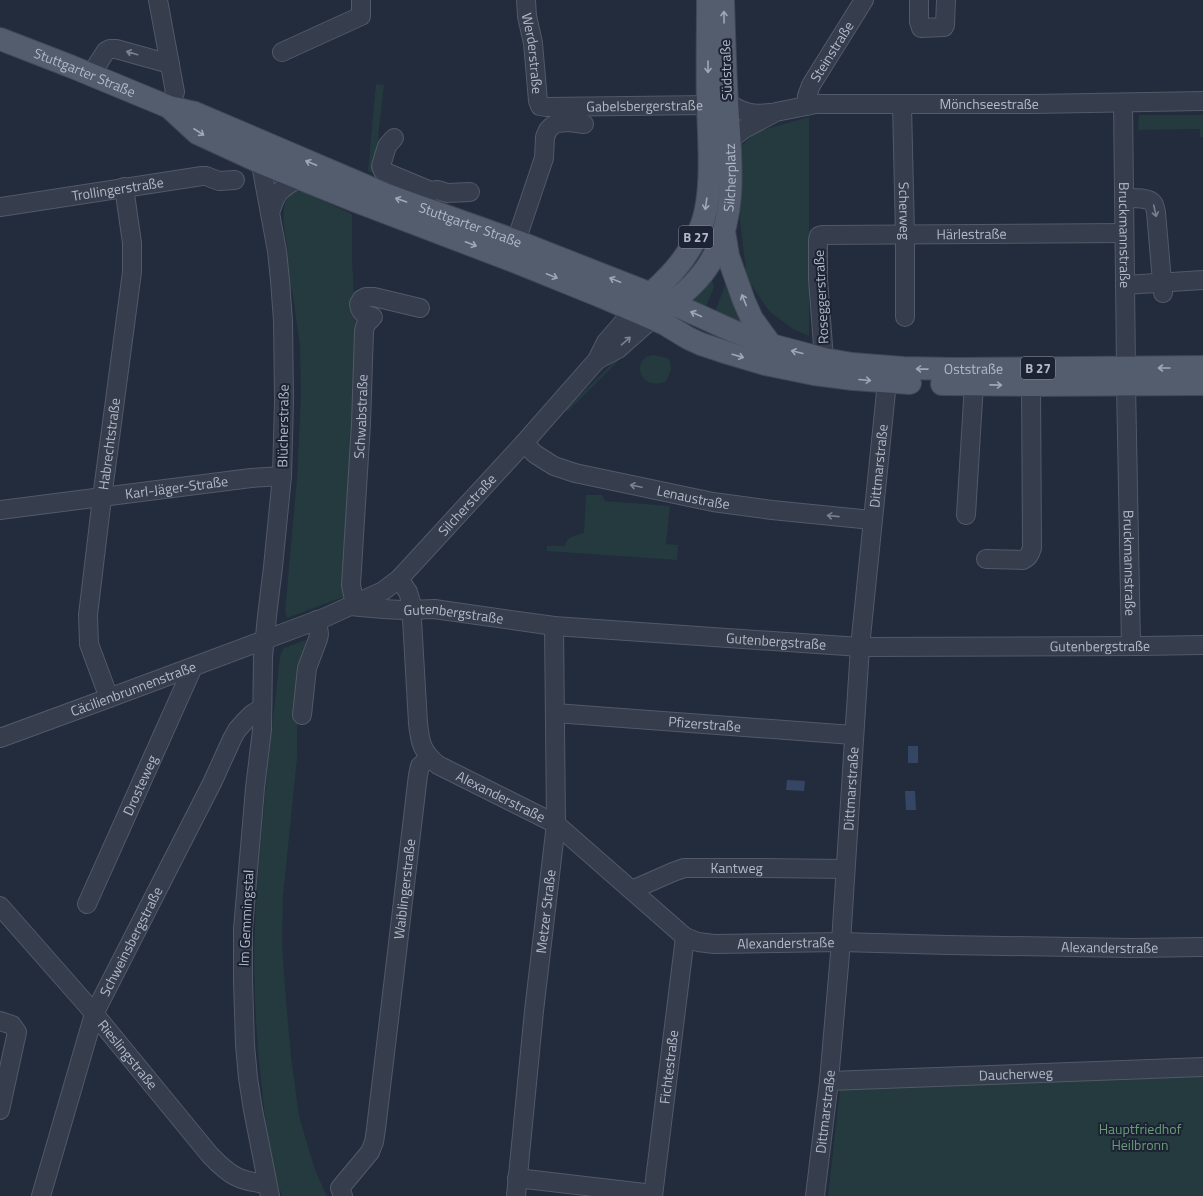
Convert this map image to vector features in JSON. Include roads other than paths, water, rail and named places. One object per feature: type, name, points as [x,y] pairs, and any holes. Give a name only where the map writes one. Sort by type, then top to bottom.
[{"type":"main road","name":"Südstraße","points":[[708,0],[717,104],[730,140]]},
{"type":"main road","name":"Südstraße","points":[[717,104],[724,0]]},
{"type":"main road","name":"Stuttgarter Straße","points":[[0,38],[170,107],[197,133],[277,165],[354,191],[516,262],[644,314]]},
{"type":"main road","name":"Silcherplatz","points":[[644,314],[651,294],[664,282],[684,258],[700,228],[705,211],[717,104]]},
{"type":"main road","name":"Silcherplatz","points":[[671,303],[701,276],[716,251],[724,230],[729,200],[730,140]]},
{"type":"main road","name":"Stuttgarter Straße","points":[[277,165],[354,191],[387,195],[516,241],[651,294],[733,331],[771,345]]},
{"type":"main road","name":"B 27","points":[[724,230],[728,256],[744,302],[752,319],[771,345]]},
{"type":"main road","points":[[644,314],[671,303]]},
{"type":"main road","name":"Oststraße","points":[[644,314],[665,324],[697,343],[728,354],[765,364],[814,374],[853,379],[887,382],[1032,385],[1203,367]]},
{"type":"main road","name":"Oststraße","points":[[771,345],[824,359],[852,364],[909,368],[1126,376],[1203,384]]},
{"type":"street","points":[[158,0],[175,92],[170,107]]},
{"type":"street","points":[[282,52],[361,16],[361,0]]},
{"type":"street","name":"Werderstraße","points":[[526,0],[527,16],[533,43],[538,101],[540,106]]},
{"type":"street","name":"Steinstraße","points":[[807,106],[807,96],[811,85],[864,0]]},
{"type":"street","points":[[919,0],[919,26],[921,28],[944,27],[946,0]]},
{"type":"street","points":[[90,74],[106,51],[110,49],[116,49],[170,64]]},
{"type":"street","name":"Mönchseestraße","points":[[776,112],[816,104],[902,105],[1203,101]]},
{"type":"street","name":"Bruckmannstraße","points":[[1123,102],[1131,646]]},
{"type":"street","points":[[717,104],[749,114],[776,112]]},
{"type":"street","name":"Gabelsbergerstraße","points":[[540,106],[717,104]]},
{"type":"street","name":"Scherweg","points":[[902,105],[905,317]]},
{"type":"street","name":"Silcherplatz","points":[[730,140],[744,129],[776,112]]},
{"type":"street","points":[[516,241],[544,158],[545,137],[548,130],[557,123],[569,122],[584,124]]},
{"type":"street","points":[[394,138],[387,146],[381,166],[383,171],[431,191],[438,190],[447,193],[470,192]]},
{"type":"street","points":[[270,213],[274,199],[277,165]]},
{"type":"street","name":"Blücherstraße","points":[[265,639],[282,476],[284,401],[283,321],[280,280],[277,251],[262,170],[277,165]]},
{"type":"street","name":"Trollingerstraße","points":[[0,207],[202,176],[219,181],[235,180]]},
{"type":"street","name":"Habrechtstraße","points":[[109,698],[89,644],[88,629],[89,604],[102,498],[132,272],[132,243],[124,187]]},
{"type":"street","points":[[1124,198],[1148,199],[1154,204],[1163,288]]},
{"type":"street","name":"Härlestraße","points":[[819,236],[1124,233]]},
{"type":"street","name":"Roseggerstraße","points":[[819,236],[818,279],[824,359]]},
{"type":"street","points":[[684,258],[682,268],[685,278],[692,280],[701,276]]},
{"type":"street","points":[[1163,288],[1203,280]]},
{"type":"street","points":[[1125,285],[1163,288],[1175,286],[1203,287]]},
{"type":"street","name":"Schwabstraße","points":[[355,604],[351,585],[361,424],[364,331],[366,324],[373,317],[366,315],[361,311],[359,304],[362,299],[366,297],[374,297],[420,308]]},
{"type":"street","name":"Silcherstraße","points":[[265,639],[317,620],[383,592],[400,579],[524,443],[597,360],[618,349],[644,314]]},
{"type":"street","name":"Dittmarstraße","points":[[814,1196],[829,1081],[841,942],[860,647],[887,382]]},
{"type":"street","name":"Oststraße","points":[[966,515],[974,384]]},
{"type":"street","points":[[986,559],[1023,560],[1030,554],[1032,548],[1032,385]]},
{"type":"street","name":"Lenaustraße","points":[[524,443],[536,454],[554,466],[583,474],[713,502],[772,510],[872,520]]},
{"type":"street","name":"Karl-Jäger-Straße","points":[[0,510],[251,478],[282,476]]},
{"type":"street","points":[[400,579],[408,592],[411,602],[418,731],[424,750],[429,758]]},
{"type":"street","name":"Gutenbergstraße","points":[[355,604],[391,610],[434,609],[554,626],[860,647],[1203,645]]},
{"type":"street","points":[[302,715],[308,668],[319,634],[317,620]]},
{"type":"street","name":"Metzer Straße","points":[[516,1196],[534,1011],[556,824],[554,626]]},
{"type":"street","name":"Cäcilienbrunnenstraße","points":[[0,738],[265,639]]},
{"type":"street","name":"Im Gemmingstal","points":[[265,639],[263,657],[262,730],[254,795],[243,929],[243,981],[245,1045],[248,1078],[269,1190]]},
{"type":"street","name":"Drosteweg","points":[[87,904],[193,667]]},
{"type":"street","name":"Schweinsbergstraße","points":[[41,1196],[94,1014],[212,783],[232,739],[237,730],[245,721],[252,714],[262,708]]},
{"type":"street","name":"Pfizerstraße","points":[[555,713],[854,735]]},
{"type":"street","name":"Alexanderstraße","points":[[429,758],[438,765],[556,824],[685,937],[698,942],[714,944],[841,942],[1131,948],[1203,947]]},
{"type":"street","name":"Waiblingerstraße","points":[[342,1192],[370,1152],[376,1129],[418,775],[420,766],[429,758]]},
{"type":"street","name":"Kantweg","points":[[632,890],[684,868],[845,869]]},
{"type":"street","name":"Rieslingstraße","points":[[0,906],[94,1014],[210,1156],[233,1176],[269,1190]]},
{"type":"street","name":"Fichtestraße","points":[[653,1195],[685,937]]},
{"type":"street","points":[[0,1110],[17,1037],[17,1032],[7,1025]]},
{"type":"street","name":"Daucherweg","points":[[829,1081],[1203,1067]]},
{"type":"street","points":[[517,1178],[653,1195]]},
{"type":"water","points":[[908,746],[918,746],[918,763],[908,763]]},
{"type":"water","points":[[787,780],[805,781],[804,791],[786,790]]},
{"type":"water","points":[[905,791],[915,791],[916,810],[906,810]]},
{"type":"park label","name":"Hauptfriedhof Heilbronn","points":[[1140,1138]]}]
